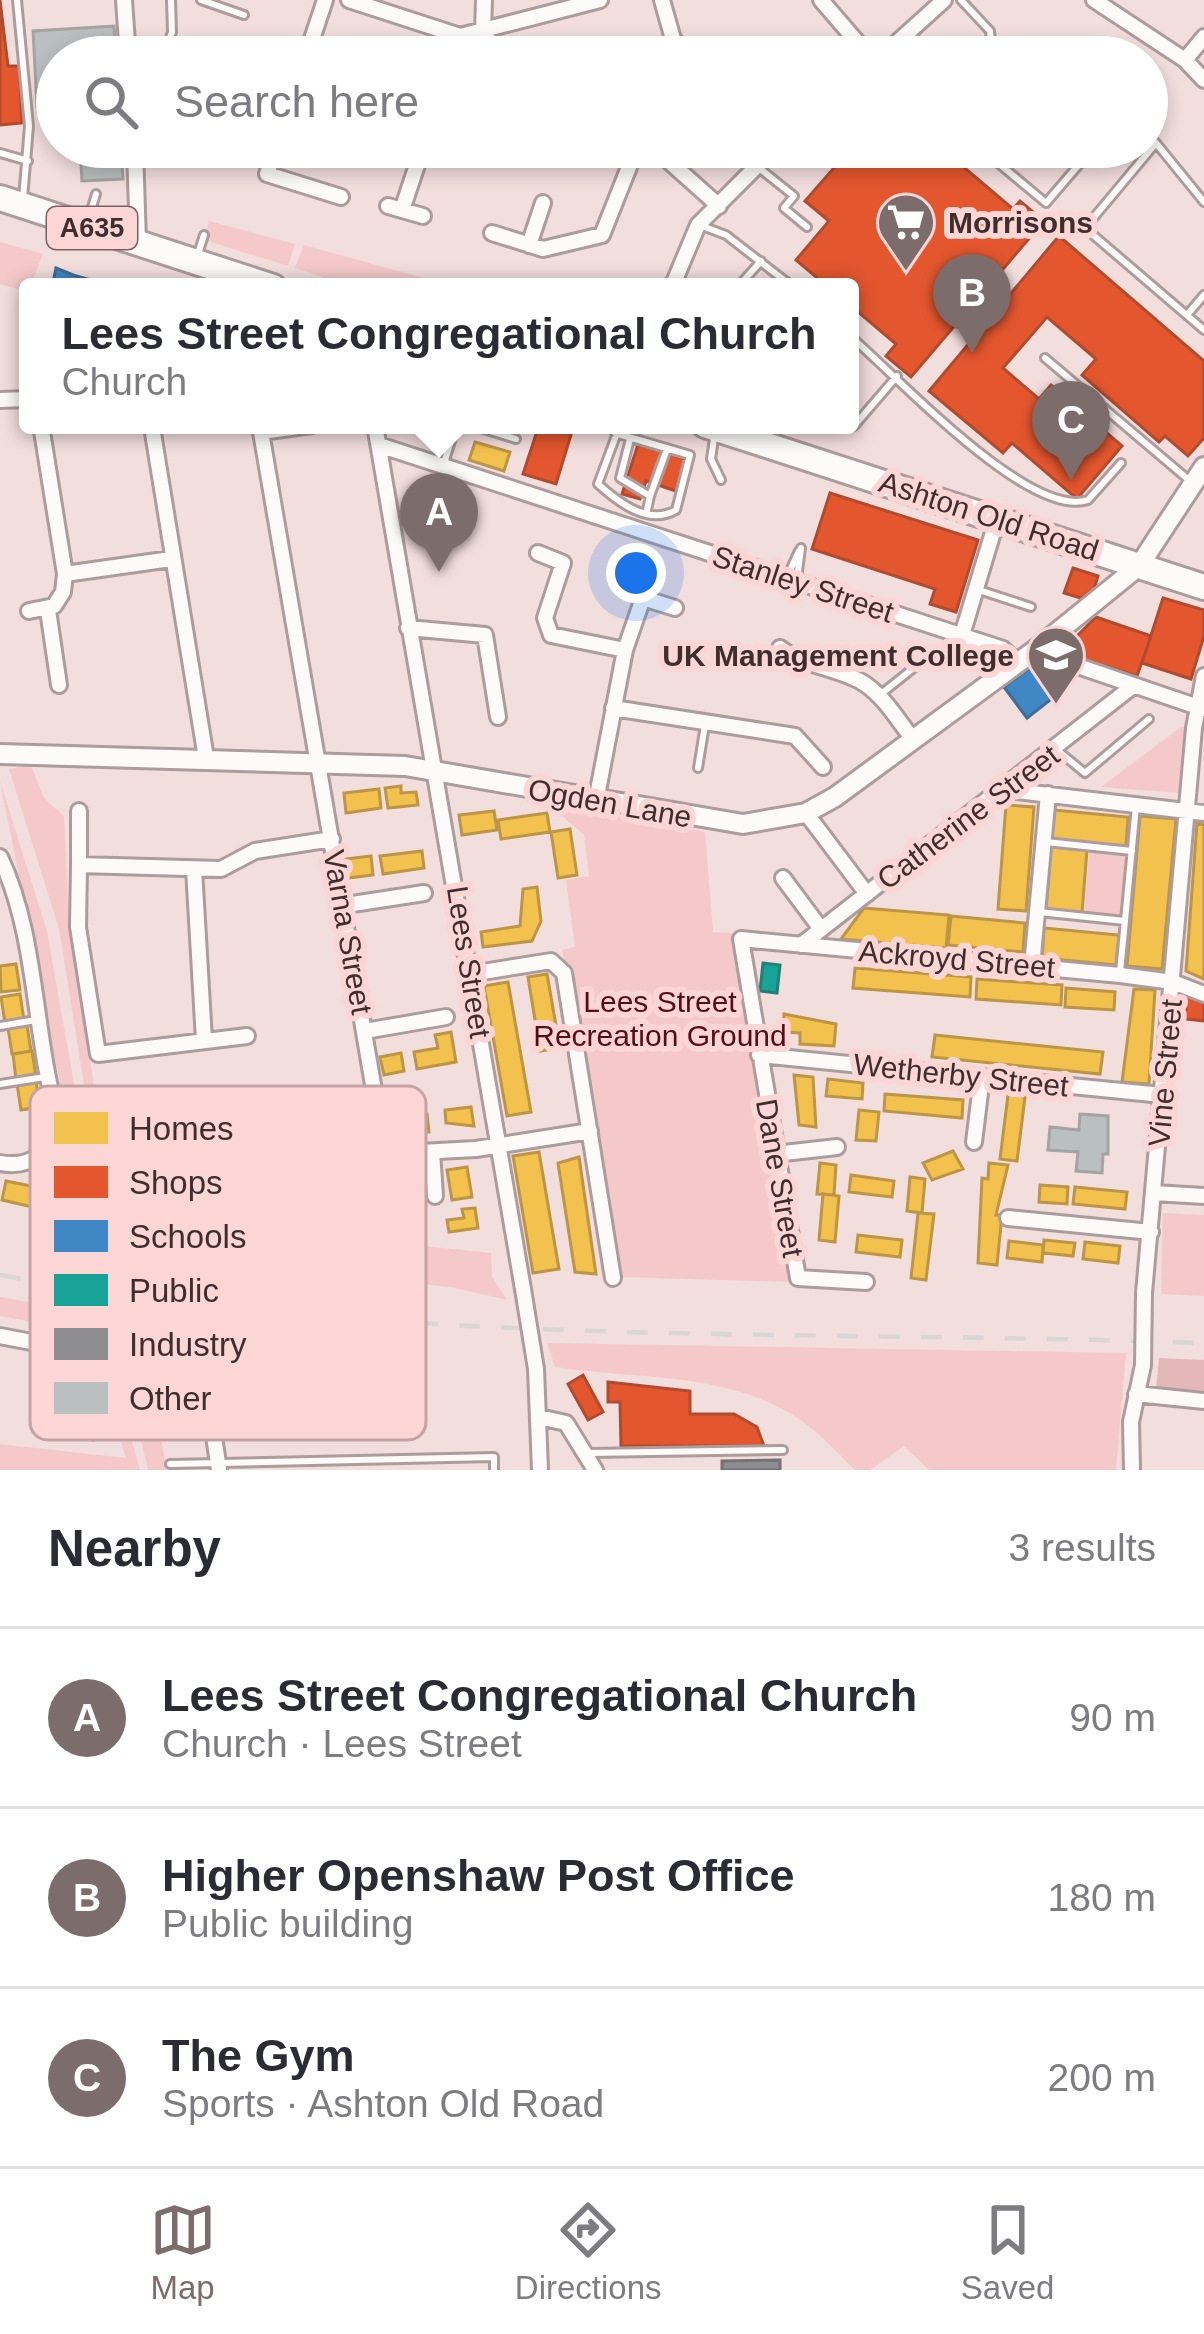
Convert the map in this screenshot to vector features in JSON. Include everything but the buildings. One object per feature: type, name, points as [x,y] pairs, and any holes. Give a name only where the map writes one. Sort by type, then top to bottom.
[{"type":"highway","name":"A635","points":[[11,202],[245,278]]},
{"type":"highway","name":"Ashton Old Road","points":[[732,434],[1204,587]]},
{"type":"street","points":[[124,0],[127,36]]},
{"type":"street","points":[[313,36],[325,0]]},
{"type":"street","points":[[484,0],[485,36]]},
{"type":"street","points":[[353,1],[460,36],[600,0]]},
{"type":"street","points":[[662,0],[672,36]]},
{"type":"street","points":[[821,0],[852,36]]},
{"type":"street","points":[[904,36],[944,0]]},
{"type":"street","points":[[1094,0],[1149,36]]},
{"type":"street","points":[[1185,60],[1204,37]]},
{"type":"street","points":[[1168,49],[1204,80]]},
{"type":"street","points":[[136,168],[138,243]]},
{"type":"street","points":[[267,174],[269,168]]},
{"type":"street","points":[[413,168],[395,208],[423,216]]},
{"type":"street","points":[[492,232],[558,249],[602,236],[629,168]]},
{"type":"street","points":[[676,168],[719,206]]},
{"type":"street","points":[[676,278],[698,225],[754,168]]},
{"type":"street","points":[[250,169],[341,197]]},
{"type":"street","points":[[529,245],[543,203]]},
{"type":"street","points":[[29,611],[48,610],[60,599],[65,574],[42,434]]},
{"type":"street","points":[[153,434],[206,758]]},
{"type":"street","name":"Varna Street","points":[[261,434],[346,904],[374,1086]]},
{"type":"street","name":"Lees Street","points":[[377,434],[536,1369],[540,1470]]},
{"type":"street","name":"Stanley Street","points":[[379,445],[1003,649],[1017,663]]},
{"type":"street","name":"Ogden Lane","points":[[9,754],[319,762],[438,772],[743,824],[806,814],[1034,651],[1138,566],[1198,475]]},
{"type":"street","points":[[962,635],[998,519]]},
{"type":"street","points":[[538,554],[563,562],[545,618],[551,635],[571,644],[625,650]]},
{"type":"street","points":[[65,574],[171,560]]},
{"type":"street","points":[[596,801],[625,650],[643,598],[675,608]]},
{"type":"street","points":[[48,610],[59,685]]},
{"type":"street","points":[[408,628],[485,635],[498,718]]},
{"type":"street","points":[[780,648],[799,660],[857,679],[878,696],[912,738]]},
{"type":"street","points":[[1034,651],[1200,707]]},
{"type":"street","name":"Vine Street","points":[[1132,1470],[1162,1095],[1196,810],[1204,676]]},
{"type":"street","name":"Catherine Street","points":[[800,945],[1144,685]]},
{"type":"street","points":[[614,707],[794,736],[823,767]]},
{"type":"street","points":[[1006,790],[1196,810]]},
{"type":"street","points":[[1032,966],[1048,794]]},
{"type":"street","points":[[80,811],[78,927],[98,1054],[247,1036]]},
{"type":"street","points":[[806,814],[867,894]]},
{"type":"street","points":[[79,865],[221,869],[255,851],[332,839]]},
{"type":"street","points":[[0,857],[23,935],[48,1086]]},
{"type":"street","points":[[194,869],[204,1040]]},
{"type":"street","points":[[783,878],[821,929]]},
{"type":"street","points":[[346,904],[424,893]]},
{"type":"street","name":"Ackroyd Street","points":[[741,939],[1120,975],[1173,982],[1204,994]]},
{"type":"street","name":"Dane Street","points":[[741,939],[798,1278],[866,1282]]},
{"type":"street","points":[[470,974],[556,962],[564,973],[613,1278]]},
{"type":"street","points":[[365,1031],[446,1017]]},
{"type":"street","name":"Wetherby Street","points":[[759,1055],[1162,1095]]},
{"type":"street","points":[[974,1142],[982,1077]]},
{"type":"street","points":[[426,1152],[590,1131]]},
{"type":"street","points":[[775,1154],[837,1147]]},
{"type":"street","points":[[432,1152],[435,1196]]},
{"type":"street","points":[[0,1163],[20,1167],[30,1163]]},
{"type":"street","points":[[1154,1192],[1204,1196]]},
{"type":"street","points":[[1009,1218],[1151,1232]]},
{"type":"street","points":[[0,1336],[30,1342]]},
{"type":"street","points":[[1136,1394],[1204,1401]]},
{"type":"street","points":[[538,1417],[561,1418],[595,1470]]},
{"type":"lane","points":[[11,202],[28,161],[17,0]]},
{"type":"lane","points":[[170,0],[171,36]]},
{"type":"lane","points":[[200,0],[244,15]]},
{"type":"lane","points":[[961,0],[991,36]]},
{"type":"lane","points":[[0,153],[28,161]]},
{"type":"lane","points":[[1168,158],[1204,202]]},
{"type":"lane","points":[[759,168],[794,196],[784,208],[807,227]]},
{"type":"lane","points":[[1004,168],[1046,203],[1076,168]]},
{"type":"lane","points":[[1135,168],[1085,228],[1204,330]]},
{"type":"lane","points":[[87,226],[96,194]]},
{"type":"lane","points":[[698,225],[761,260],[782,278]]},
{"type":"lane","points":[[196,262],[204,235]]},
{"type":"lane","points":[[746,278],[761,260]]},
{"type":"lane","points":[[1187,315],[1204,296]]},
{"type":"lane","points":[[859,344],[999,469],[1063,502],[1088,500],[1121,463]]},
{"type":"lane","points":[[1045,358],[1198,475]]},
{"type":"lane","points":[[859,420],[897,376]]},
{"type":"lane","points":[[443,466],[453,434]]},
{"type":"lane","points":[[500,434],[516,439]]},
{"type":"lane","points":[[616,434],[598,484],[622,506],[667,515],[680,501],[692,459],[624,434]]},
{"type":"lane","points":[[710,434],[711,459],[722,480]]},
{"type":"lane","points":[[630,439],[620,478],[650,496]]},
{"type":"lane","points":[[644,512],[667,448]]},
{"type":"lane","points":[[976,589],[1031,607]]},
{"type":"lane","points":[[878,696],[931,654]]},
{"type":"lane","points":[[1057,750],[1085,773],[1149,719]]},
{"type":"lane","points":[[698,768],[705,722]]},
{"type":"lane","points":[[1120,975],[1136,802]]},
{"type":"lane","points":[[1044,842],[1132,851]]},
{"type":"lane","points":[[1037,912],[1125,920]]},
{"type":"lane","points":[[0,1026],[36,1020]]},
{"type":"lane","points":[[0,1084],[45,1077]]},
{"type":"lane","points":[[586,1453],[783,1450]]},
{"type":"lane","points":[[170,1464],[494,1457],[494,1470]]},
{"type":"lane","points":[[381,1460],[382,1470]]},
{"type":"green space","points":[[209,221],[295,244],[288,266],[204,240]]},
{"type":"green space","points":[[0,242],[43,254],[34,278],[19,278],[19,289],[0,284]]},
{"type":"green space","points":[[304,245],[423,278],[324,278],[295,268]]},
{"type":"green space","points":[[1181,727],[1187,728],[1179,793],[1101,787]]},
{"type":"green space","points":[[31,765],[44,798],[64,816],[69,925],[94,1086],[84,1086],[59,929],[9,769]]},
{"type":"green space","points":[[0,781],[47,931],[74,1086],[60,1086]]},
{"type":"green space","name":"Lees Street Recreation Ground","points":[[547,803],[705,832],[713,932],[732,933],[792,1282],[620,1277],[562,950],[575,947],[566,880],[589,876],[584,835]]},
{"type":"green space","points":[[1089,850],[1127,853],[1122,916],[1084,913]]},
{"type":"green space","points":[[1163,1213],[1204,1215],[1204,1296],[1161,1294]]},
{"type":"green space","points":[[426,1246],[491,1253],[492,1277],[507,1300],[426,1285]]},
{"type":"green space","points":[[0,1297],[30,1302],[30,1321],[0,1316]]},
{"type":"green space","points":[[547,1343],[1126,1353],[1116,1470],[929,1470],[904,1446],[870,1470],[855,1470],[807,1425],[742,1392],[681,1380],[555,1367]]},
{"type":"green space","points":[[120,1440],[132,1440],[140,1470],[0,1470],[0,1444],[126,1458]]},
{"type":"green space","points":[[141,1440],[161,1440],[167,1470],[148,1470]]},
{"type":"shaded area","points":[[1159,1358],[1204,1360],[1204,1395],[1156,1390]]},
{"type":"railway","points":[[0,1275],[30,1280]]},
{"type":"railway","points":[[426,1323],[1204,1343]]},
{"type":"place","name":"Morrisons","points":[[906,273]]},
{"type":"place","name":"Higher Openshaw Post Office","points":[[972,353]]},
{"type":"place","name":"The Gym","points":[[1071,480]]},
{"type":"place","name":"Lees Street Congregational Church","points":[[439,572]]},
{"type":"place","name":"UK Management College","points":[[1056,706]]}]
